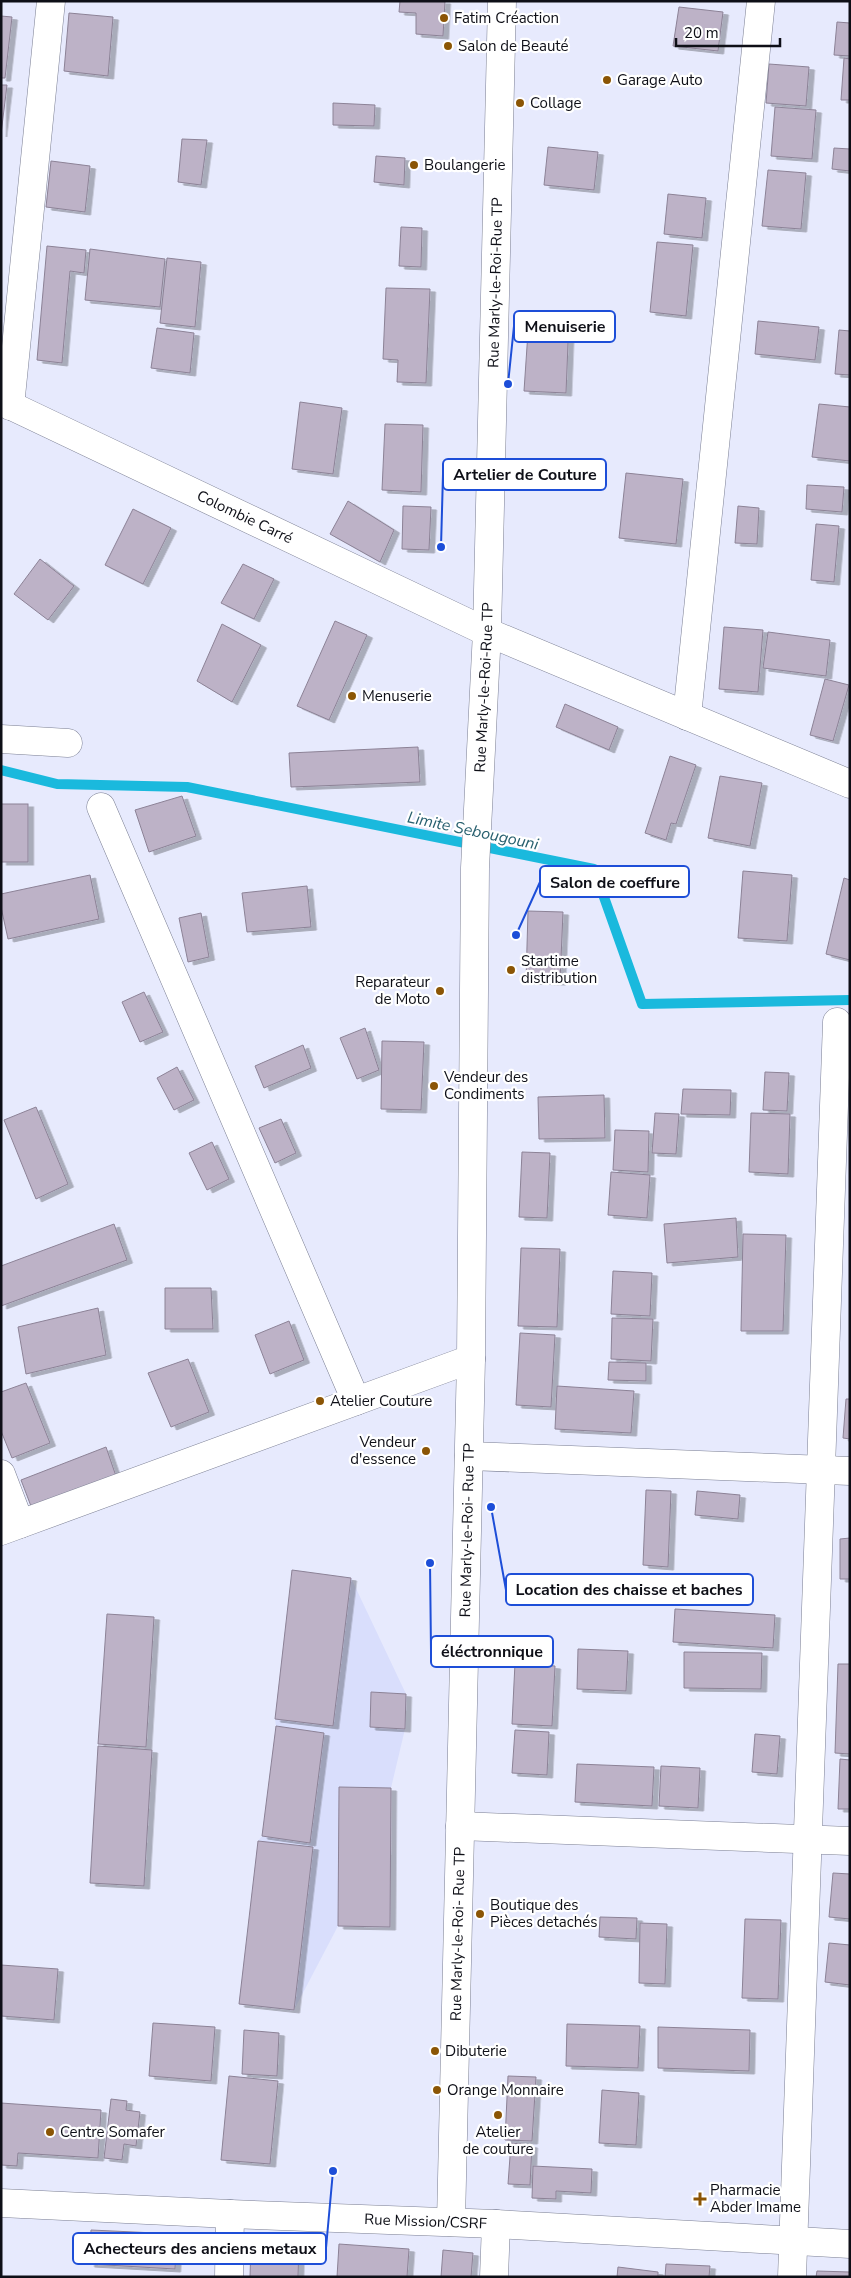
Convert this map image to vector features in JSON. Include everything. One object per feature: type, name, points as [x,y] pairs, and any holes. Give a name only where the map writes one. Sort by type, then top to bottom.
[{"type":"street","points":[[6,403],[51,1]]},
{"type":"street","name":"Rue Marly-le-Roi-Rue TP","points":[[475,868],[487,632],[502,1]]},
{"type":"street","points":[[687,716],[761,1]]},
{"type":"street","name":"Colombie Carré","points":[[6,403],[487,632],[850,784]]},
{"type":"street","points":[[1,740],[68,743]]},
{"type":"street","points":[[102,807],[356,1402]]},
{"type":"street","name":"Rue Marly-le-Roi- Rue TP","points":[[452,2222],[471,1359],[475,868]]},
{"type":"street","points":[[792,2277],[837,1022]]},
{"type":"street","points":[[1,1474],[10,1528],[471,1359]]},
{"type":"street","points":[[469,1456],[850,1471]]},
{"type":"street","points":[[460,1826],[850,1841]]},
{"type":"street","name":"Rue Mission/CSRF","points":[[1,2203],[496,2224],[850,2244]]},
{"type":"street","points":[[229,2277],[230,2214]]},
{"type":"street","points":[[494,2277],[496,2224]]},
{"type":"shaded area","points":[[292,1570],[351,1578],[406,1694],[405,1729],[391,1788],[390,1927],[338,1926],[294,2010],[239,2004],[258,1841],[262,1836],[276,1726],[275,1719]]},
{"type":"building","points":[[400,1],[445,1],[443,36],[416,34],[416,13],[399,12]]},
{"type":"building","points":[[679,7],[723,12],[718,51],[673,46]]},
{"type":"building","points":[[69,13],[113,17],[108,76],[64,71]]},
{"type":"building","points":[[1,16],[12,17],[5,78],[1,78]]},
{"type":"building","points":[[837,22],[850,23],[850,56],[834,55]]},
{"type":"building","points":[[844,58],[850,59],[850,100],[841,100]]},
{"type":"building","points":[[769,64],[809,67],[806,106],[766,103]]},
{"type":"building","points":[[1,85],[7,85],[1,134]]},
{"type":"building","points":[[333,103],[375,105],[374,126],[333,125]]},
{"type":"building","points":[[775,107],[816,110],[812,159],[771,156]]},
{"type":"building","points":[[182,139],[207,140],[201,185],[178,182]]},
{"type":"building","points":[[548,147],[598,152],[594,190],[544,185]]},
{"type":"building","points":[[834,148],[850,149],[850,171],[832,169]]},
{"type":"building","points":[[376,156],[405,158],[404,185],[374,182]]},
{"type":"building","points":[[51,161],[90,166],[85,212],[46,207]]},
{"type":"building","points":[[768,170],[806,173],[801,229],[762,226]]},
{"type":"building","points":[[668,194],[706,198],[702,238],[664,234]]},
{"type":"building","points":[[401,227],[422,228],[421,267],[399,266]]},
{"type":"building","points":[[657,242],[693,245],[686,316],[650,312]]},
{"type":"building","points":[[47,246],[86,250],[84,273],[70,271],[62,363],[37,360]]},
{"type":"building","points":[[90,249],[165,259],[160,307],[85,300]]},
{"type":"building","points":[[167,258],[201,262],[195,327],[160,323]]},
{"type":"building","points":[[386,288],[430,289],[426,383],[397,382],[398,360],[383,359]]},
{"type":"building","points":[[529,317],[569,319],[566,393],[524,391]]},
{"type":"building","points":[[758,321],[819,327],[815,360],[755,354]]},
{"type":"building","points":[[157,328],[194,333],[190,373],[151,368]]},
{"type":"building","points":[[839,330],[850,331],[850,375],[835,374]]},
{"type":"building","points":[[300,402],[342,408],[333,474],[292,469]]},
{"type":"building","points":[[819,404],[850,407],[850,461],[812,457]]},
{"type":"building","points":[[385,424],[423,425],[421,492],[382,490]]},
{"type":"building","points":[[626,473],[683,479],[676,544],[619,538]]},
{"type":"building","points":[[807,485],[844,487],[842,512],[806,509]]},
{"type":"building","points":[[348,501],[394,530],[380,562],[330,534]]},
{"type":"building","points":[[403,506],[431,507],[429,550],[402,549]]},
{"type":"building","points":[[738,506],[759,508],[757,544],[735,543]]},
{"type":"building","points":[[133,509],[171,528],[143,584],[105,565]]},
{"type":"building","points":[[816,524],[839,526],[834,582],[811,580]]},
{"type":"building","points":[[40,559],[74,586],[48,620],[14,594]]},
{"type":"building","points":[[243,564],[274,579],[254,619],[221,603]]},
{"type":"building","points":[[335,621],[367,635],[329,720],[297,706]]},
{"type":"building","points":[[222,624],[261,645],[232,702],[197,681]]},
{"type":"building","points":[[724,627],[763,630],[758,692],[719,689]]},
{"type":"building","points":[[768,632],[830,640],[826,676],[763,668]]},
{"type":"building","points":[[825,679],[849,685],[833,741],[810,735]]},
{"type":"building","points":[[565,704],[618,727],[609,750],[556,727]]},
{"type":"building","points":[[418,747],[420,782],[291,787],[289,753]]},
{"type":"building","points":[[670,756],[696,765],[676,824],[671,823],[666,840],[645,833]]},
{"type":"building","points":[[720,776],[762,783],[750,846],[708,838]]},
{"type":"building","points":[[182,796],[196,836],[149,852],[135,810]]},
{"type":"building","points":[[1,804],[28,804],[28,862],[1,862]]},
{"type":"building","points":[[743,871],[792,875],[787,941],[738,938]]},
{"type":"building","points":[[90,875],[99,919],[8,939],[1,907],[1,894]]},
{"type":"building","points":[[844,878],[850,880],[850,960],[826,954]]},
{"type":"building","points":[[307,886],[311,927],[247,932],[242,893]]},
{"type":"building","points":[[528,911],[563,912],[560,982],[526,981]]},
{"type":"building","points":[[201,913],[209,957],[188,962],[179,918]]},
{"type":"building","points":[[144,992],[163,1032],[140,1042],[122,1002]]},
{"type":"building","points":[[365,1028],[379,1070],[357,1079],[340,1038]]},
{"type":"building","points":[[382,1041],[424,1042],[421,1110],[381,1109]]},
{"type":"building","points":[[303,1045],[311,1068],[264,1088],[255,1066]]},
{"type":"building","points":[[177,1067],[194,1100],[174,1110],[157,1078]]},
{"type":"building","points":[[765,1072],[789,1073],[787,1111],[763,1110]]},
{"type":"building","points":[[683,1089],[731,1090],[730,1115],[681,1114]]},
{"type":"building","points":[[604,1095],[605,1138],[539,1139],[538,1097]]},
{"type":"building","points":[[36,1107],[68,1184],[36,1199],[4,1120]]},
{"type":"building","points":[[655,1113],[679,1114],[676,1154],[652,1153]]},
{"type":"building","points":[[751,1113],[790,1114],[788,1174],[749,1172]]},
{"type":"building","points":[[281,1119],[296,1153],[275,1163],[259,1128]]},
{"type":"building","points":[[615,1130],[649,1131],[648,1172],[613,1170]]},
{"type":"building","points":[[212,1142],[229,1179],[207,1190],[189,1153]]},
{"type":"building","points":[[522,1152],[550,1153],[547,1218],[519,1217]]},
{"type":"building","points":[[611,1172],[650,1175],[647,1218],[608,1215]]},
{"type":"building","points":[[736,1218],[738,1257],[667,1263],[664,1224]]},
{"type":"building","points":[[114,1224],[127,1260],[1,1306],[1,1266]]},
{"type":"building","points":[[743,1234],[786,1235],[783,1331],[741,1331]]},
{"type":"building","points":[[521,1248],[560,1249],[557,1327],[518,1326]]},
{"type":"building","points":[[613,1271],[652,1273],[650,1316],[611,1314]]},
{"type":"building","points":[[165,1288],[211,1288],[213,1329],[165,1329]]},
{"type":"building","points":[[98,1308],[106,1355],[26,1374],[18,1327]]},
{"type":"building","points":[[612,1318],[653,1319],[651,1361],[611,1359]]},
{"type":"building","points":[[289,1321],[304,1360],[270,1374],[255,1335]]},
{"type":"building","points":[[520,1333],[555,1335],[551,1407],[516,1405]]},
{"type":"building","points":[[188,1359],[209,1412],[171,1427],[148,1373]]},
{"type":"building","points":[[609,1362],[646,1363],[646,1381],[608,1380]]},
{"type":"building","points":[[26,1383],[50,1443],[12,1458],[1,1431],[1,1392]]},
{"type":"building","points":[[557,1386],[634,1391],[631,1433],[555,1429]]},
{"type":"building","points":[[846,1399],[850,1399],[850,1439],[843,1438]]},
{"type":"building","points":[[106,1447],[118,1482],[34,1514],[21,1480]]},
{"type":"building","points":[[646,1490],[671,1491],[668,1567],[643,1565]]},
{"type":"building","points":[[697,1491],[740,1495],[738,1519],[695,1515]]},
{"type":"building","points":[[850,1538],[850,1579],[840,1579],[840,1539]]},
{"type":"building","points":[[292,1570],[351,1578],[333,1726],[275,1719]]},
{"type":"building","points":[[675,1609],[775,1615],[773,1648],[673,1642]]},
{"type":"building","points":[[107,1614],[154,1617],[146,1747],[98,1744]]},
{"type":"building","points":[[578,1649],[628,1651],[626,1691],[577,1689]]},
{"type":"building","points":[[684,1652],[762,1653],[761,1689],[684,1688]]},
{"type":"building","points":[[515,1663],[555,1666],[552,1726],[512,1724]]},
{"type":"building","points":[[838,1664],[850,1664],[850,1754],[835,1753]]},
{"type":"building","points":[[371,1692],[406,1694],[405,1729],[370,1727]]},
{"type":"building","points":[[276,1726],[324,1733],[310,1843],[262,1836]]},
{"type":"building","points":[[515,1730],[549,1732],[547,1775],[512,1773]]},
{"type":"building","points":[[755,1734],[780,1736],[777,1774],[752,1772]]},
{"type":"building","points":[[98,1746],[152,1750],[144,1886],[90,1883]]},
{"type":"building","points":[[840,1759],[850,1760],[850,1809],[838,1809]]},
{"type":"building","points":[[577,1764],[654,1767],[652,1806],[575,1802]]},
{"type":"building","points":[[661,1766],[700,1768],[698,1808],[659,1806]]},
{"type":"building","points":[[339,1787],[391,1788],[390,1927],[338,1926]]},
{"type":"building","points":[[258,1841],[313,1847],[294,2010],[239,2004]]},
{"type":"building","points":[[833,1873],[850,1874],[850,1919],[829,1917]]},
{"type":"building","points":[[600,1917],[637,1918],[636,1939],[599,1937]]},
{"type":"building","points":[[745,1919],[781,1920],[778,1999],[742,1998]]},
{"type":"building","points":[[640,1923],[667,1924],[665,1984],[639,1983]]},
{"type":"building","points":[[829,1943],[850,1945],[850,1985],[825,1982]]},
{"type":"building","points":[[1,1965],[58,1969],[54,2020],[1,2016]]},
{"type":"building","points":[[153,2023],[215,2027],[211,2081],[149,2076]]},
{"type":"building","points":[[567,2024],[640,2026],[638,2068],[566,2066]]},
{"type":"building","points":[[658,2027],[750,2030],[749,2071],[658,2068]]},
{"type":"building","points":[[244,2030],[279,2033],[277,2076],[242,2074]]},
{"type":"building","points":[[229,2076],[278,2081],[270,2164],[221,2160]]},
{"type":"building","points":[[508,2076],[536,2077],[532,2141],[505,2140]]},
{"type":"building","points":[[602,2090],[639,2093],[636,2145],[599,2143]]},
{"type":"building","points":[[111,2099],[127,2101],[126,2110],[140,2112],[136,2146],[124,2144],[122,2160],[104,2158]]},
{"type":"building","name":"Centre Somafer","points":[[1,2103],[101,2110],[98,2158],[18,2153],[17,2166],[1,2165]]},
{"type":"building","points":[[511,2143],[532,2145],[530,2185],[508,2184]]},
{"type":"building","points":[[533,2166],[592,2169],[591,2193],[556,2191],[556,2199],[532,2198]]},
{"type":"building","points":[[91,2230],[177,2234],[175,2269],[89,2264]]},
{"type":"building","points":[[251,2244],[299,2246],[298,2277],[250,2277]]},
{"type":"building","points":[[339,2244],[409,2249],[407,2277],[337,2277]]},
{"type":"building","points":[[443,2250],[473,2253],[471,2277],[441,2277]]},
{"type":"building","points":[[666,2264],[710,2266],[709,2277],[665,2277]]},
{"type":"building","points":[[618,2267],[658,2272],[658,2277],[617,2277]]},
{"type":"building","points":[[817,2271],[850,2272],[850,2277],[816,2277]]},
{"type":"waterway","name":"Limite Sebougouni","points":[[1,770],[57,784],[187,787],[594,869],[642,1004],[850,1000]]},
{"type":"place","name":"Fatim Créaction","points":[[444,18]]},
{"type":"place","name":"Salon de Beauté","points":[[448,46]]},
{"type":"place","name":"Garage Auto","points":[[607,80]]},
{"type":"place","name":"Collage","points":[[520,103]]},
{"type":"place","name":"Boulangerie","points":[[414,165]]},
{"type":"place","name":"Menuiserie","points":[[508,384]]},
{"type":"place","name":"Artelier de Couture","points":[[441,547]]},
{"type":"place","name":"Menuserie","points":[[352,696]]},
{"type":"place","name":"Salon de coeffure","points":[[516,935]]},
{"type":"place","name":"Startime distribution","points":[[511,970]]},
{"type":"place","name":"Reparateur de Moto","points":[[440,991]]},
{"type":"place","name":"Vendeur des Condiments","points":[[434,1086]]},
{"type":"place","name":"Atelier Couture","points":[[320,1401]]},
{"type":"place","name":"Vendeur d'essence","points":[[426,1451]]},
{"type":"place","name":"Location des chaisse et baches","points":[[491,1507]]},
{"type":"place","name":"éléctronnique","points":[[430,1563]]},
{"type":"place","name":"Boutique des Pièces detachés","points":[[480,1914]]},
{"type":"place","name":"Dibuterie","points":[[435,2051]]},
{"type":"place","name":"Orange Monnaire","points":[[437,2090]]},
{"type":"place","name":"Atelier de couture","points":[[498,2115]]},
{"type":"place","name":"Centre Somafer","points":[[50,2132]]},
{"type":"place","name":"Achecteurs des anciens metaux","points":[[333,2171]]},
{"type":"place","name":"Pharmacie Abder Imame","points":[[700,2199]]}]
